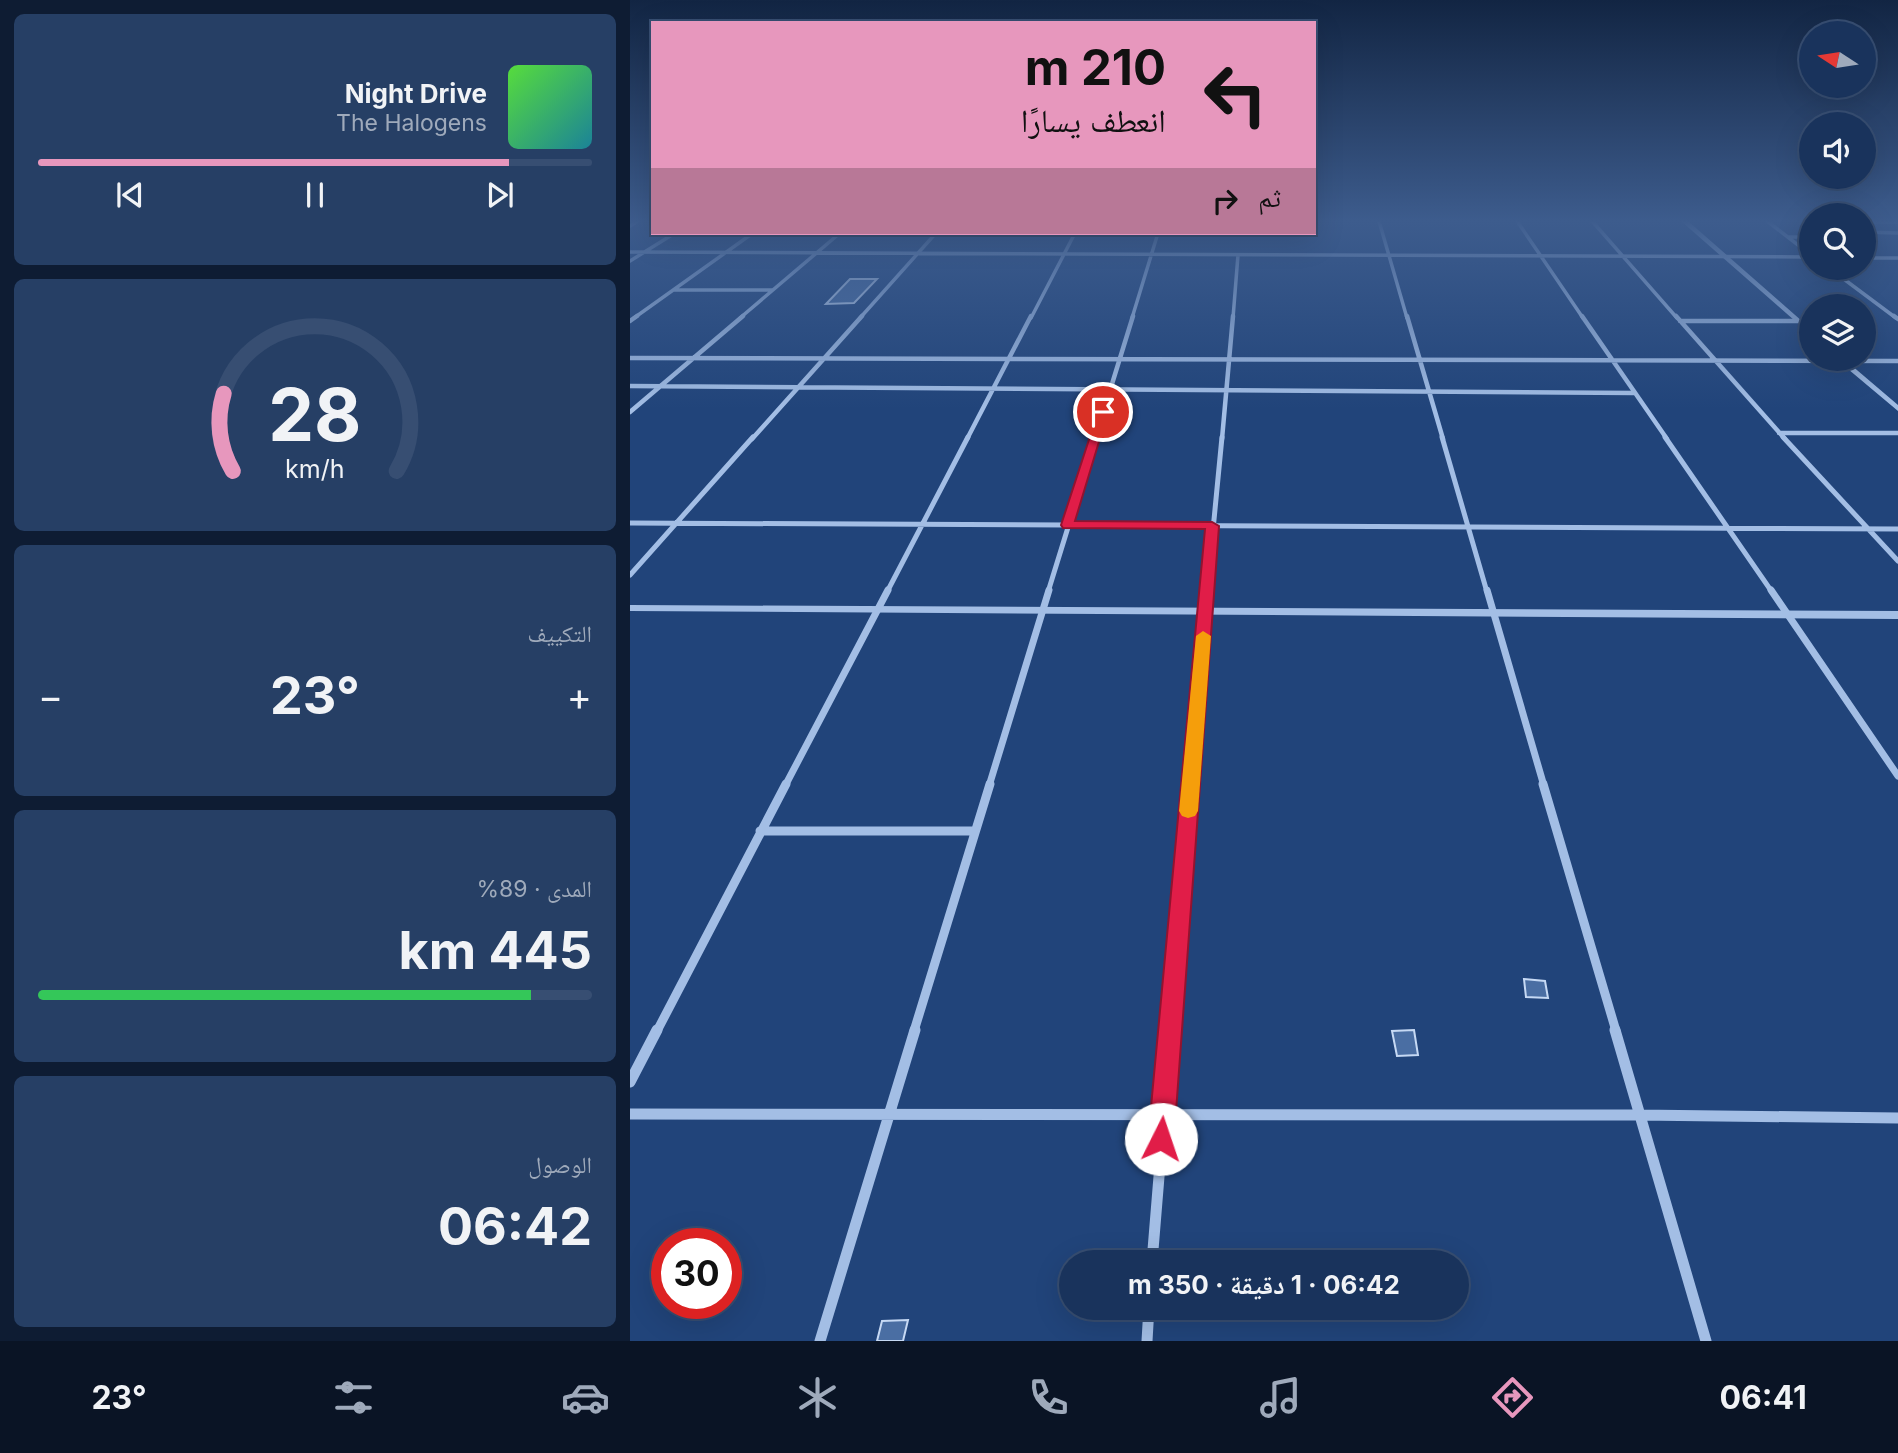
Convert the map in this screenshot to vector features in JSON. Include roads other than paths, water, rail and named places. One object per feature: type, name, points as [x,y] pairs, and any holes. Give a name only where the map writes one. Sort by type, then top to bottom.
[{"type":"street","points":[[630,321],[682,284]]},
{"type":"street","points":[[630,412],[780,284]]},
{"type":"street","points":[[630,575],[890,284]]},
{"type":"street","points":[[630,1082],[1047,284]]},
{"type":"street","points":[[820,1341],[1142,284]]},
{"type":"street","points":[[1153,1250],[1212,526],[1236,284]]},
{"type":"street","points":[[1397,284],[1706,1341]]},
{"type":"street","points":[[1561,284],[1898,776]]},
{"type":"street","points":[[1647,284],[1779,433],[1898,561]]},
{"type":"street","points":[[1755,284],[1797,321]]},
{"type":"street","points":[[1850,284],[1898,319]]},
{"type":"street","points":[[673,290],[772,290]]},
{"type":"street","points":[[1680,321],[1797,321]]},
{"type":"street","points":[[630,358],[1799,360]]},
{"type":"street","points":[[1876,361],[1898,361]]},
{"type":"street","points":[[1854,371],[1898,409]]},
{"type":"street","points":[[630,386],[1635,393]]},
{"type":"street","points":[[1779,433],[1898,433]]},
{"type":"street","points":[[630,523],[1898,528]]},
{"type":"street","points":[[630,608],[1898,615]]},
{"type":"street","points":[[760,831],[974,831]]},
{"type":"street","points":[[630,1114],[1639,1115],[1898,1118]]},
{"type":"street","points":[[1147,1341],[1148,1320]]}]
